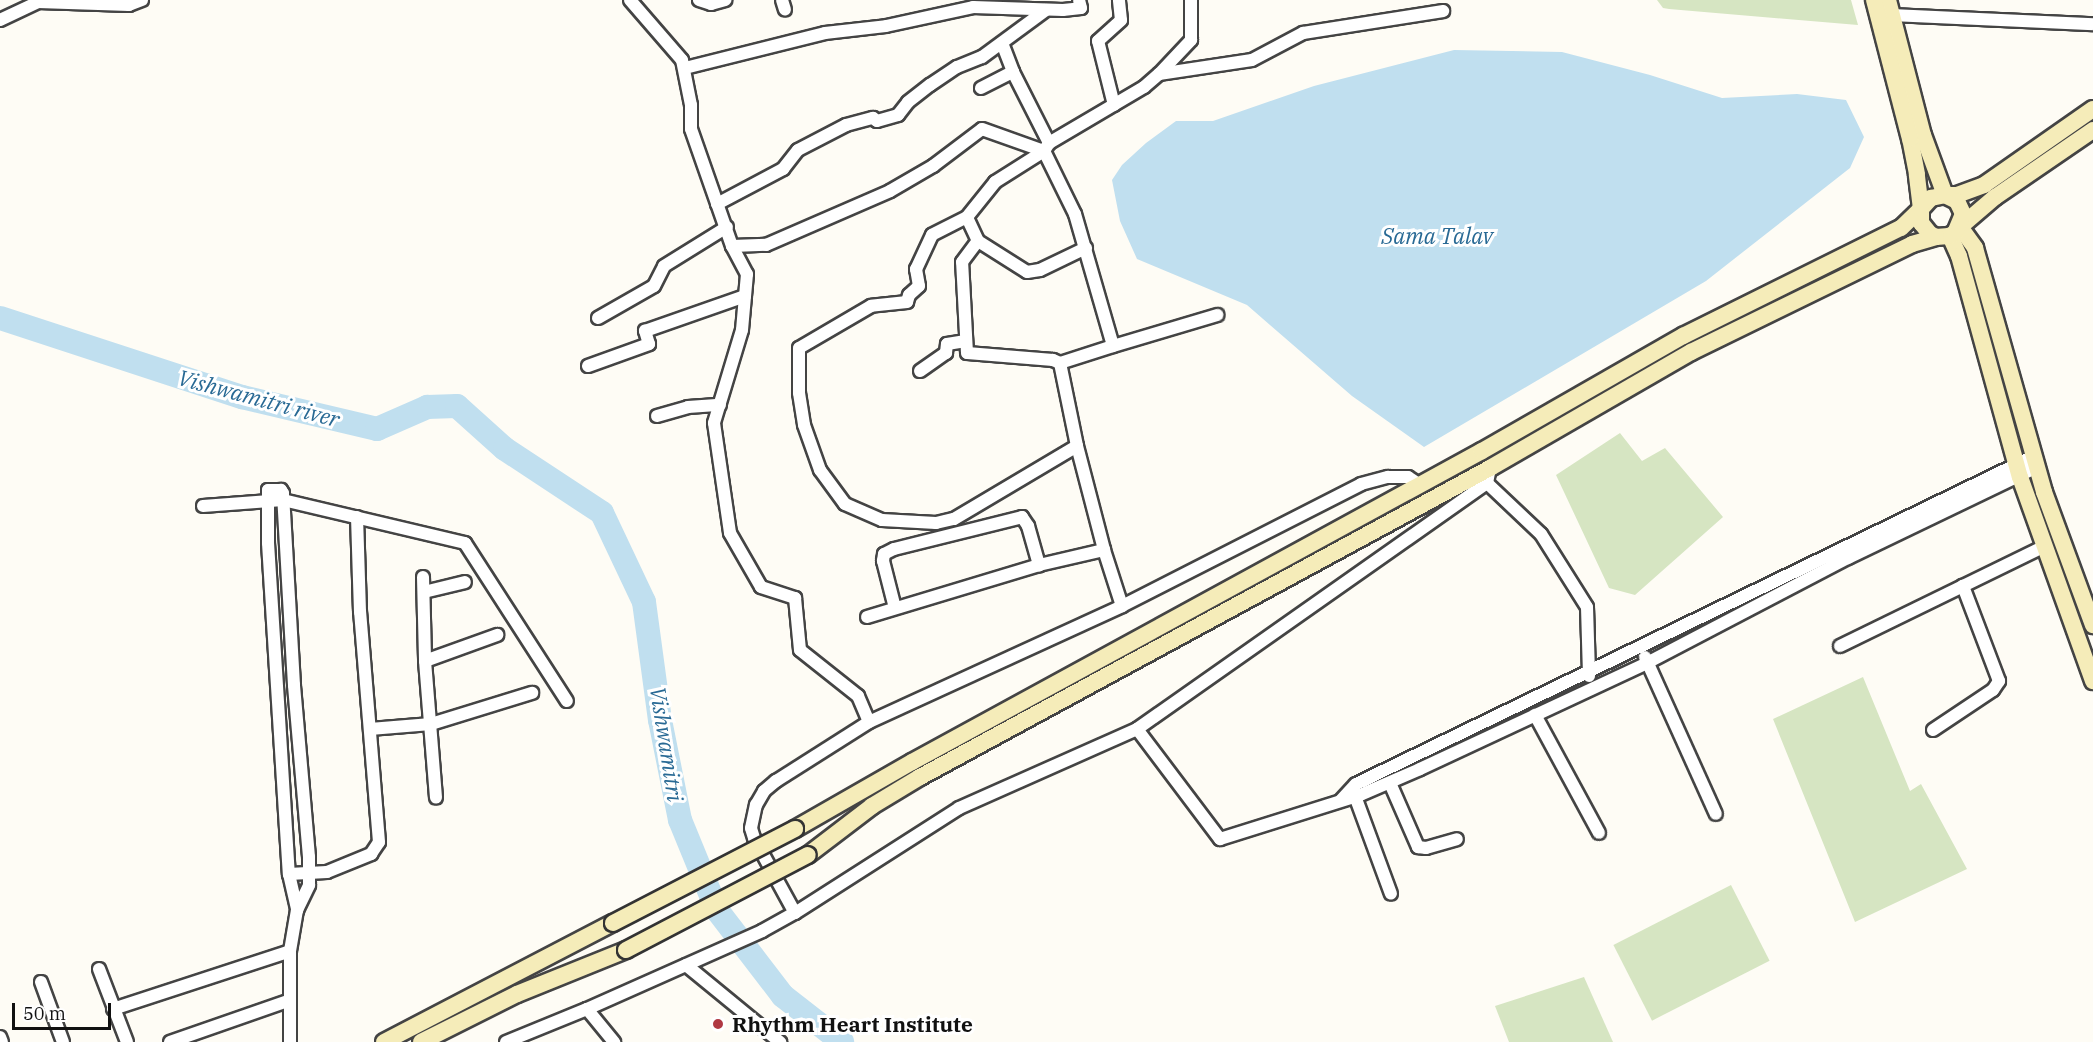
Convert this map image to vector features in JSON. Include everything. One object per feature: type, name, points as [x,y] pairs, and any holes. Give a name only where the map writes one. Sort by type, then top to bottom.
[{"type":"main road","points":[[1874,0],[1910,140],[1921,208],[1921,223],[1929,234],[1949,233],[1975,248],[2035,461],[2093,625]]},
{"type":"main road","points":[[1890,7],[1923,135],[1945,195]]},
{"type":"main road","points":[[384,1042],[795,829],[912,762],[1420,485],[1705,325],[1901,228],[1931,198],[1957,195],[1984,185],[2093,109]]},
{"type":"main road","points":[[421,1042],[517,994],[626,950],[808,855],[872,806],[920,777],[1489,476],[1714,341],[1912,244],[1949,233],[1995,197],[2093,130]]},
{"type":"main road","points":[[1945,195],[1952,197],[1961,207],[1963,214],[1949,233]]},
{"type":"main road","points":[[1949,233],[1959,256],[2018,471],[2093,681]]},
{"type":"main road","points":[[1772,292],[1781,308]]},
{"type":"main road","points":[[1705,325],[1714,341]]},
{"type":"street","points":[[0,20],[38,2],[129,5],[142,0]]},
{"type":"street","points":[[630,0],[682,60],[691,105],[691,129],[732,246],[747,274],[742,330],[714,423],[730,533],[761,587],[795,598],[800,651],[858,696],[869,722]]},
{"type":"street","points":[[699,0],[711,4],[725,0]]},
{"type":"street","points":[[685,68],[825,33],[886,26],[973,7],[1046,10],[1081,8],[1079,0]]},
{"type":"street","points":[[1114,105],[1098,41],[1121,20],[1119,0]]},
{"type":"street","points":[[1077,446],[954,519],[936,523],[882,520],[845,504],[819,470],[804,425],[799,393],[799,348],[871,306],[907,302],[909,295],[919,286],[916,269],[932,235],[967,217],[995,182],[1046,147],[1144,87],[1159,74],[1191,40],[1191,0]]},
{"type":"street","points":[[1890,7],[2093,24]]},
{"type":"street","points":[[717,204],[783,169],[798,150],[846,125],[898,115],[908,102],[957,66],[981,57],[1046,10]]},
{"type":"street","points":[[1159,74],[1252,60],[1303,33],[1443,11]]},
{"type":"street","points":[[1002,43],[1075,214],[1113,346]]},
{"type":"street","points":[[981,88],[1013,72]]},
{"type":"street","points":[[732,246],[766,245],[890,191],[933,166],[982,129],[1046,147]]},
{"type":"street","points":[[967,217],[978,241],[1027,272],[1040,270],[1086,248]]},
{"type":"street","points":[[598,318],[654,286],[664,266],[727,227]]},
{"type":"street","points":[[978,241],[962,262],[967,353],[1053,360],[1060,363],[1216,315]]},
{"type":"street","points":[[588,366],[649,344],[645,332],[745,296]]},
{"type":"street","points":[[920,371],[946,353],[947,345],[966,341]]},
{"type":"street","points":[[1060,363],[1077,446],[1104,550],[1122,606]]},
{"type":"street","points":[[657,416],[688,407],[720,405]]},
{"type":"street","points":[[1341,800],[1356,784],[1767,585],[1845,553],[2035,461]]},
{"type":"street","points":[[506,1042],[587,1009],[762,931],[795,913],[959,808],[1137,729],[1489,476],[1541,534],[1587,607],[1590,689]]},
{"type":"street","points":[[795,913],[754,838],[752,817],[756,805],[764,791],[776,781],[869,722],[1122,606],[1361,484],[1388,477],[1408,477],[1420,485]]},
{"type":"street","points":[[290,1042],[288,1001],[290,951],[297,910],[309,885],[309,873],[283,500],[281,490],[268,490],[274,641],[289,874],[297,910]]},
{"type":"street","points":[[283,500],[465,543],[567,702]]},
{"type":"street","points":[[203,506],[267,501]]},
{"type":"street","points":[[289,874],[327,872],[371,854],[379,842],[360,612],[357,517]]},
{"type":"street","points":[[895,608],[883,561],[884,554],[894,549],[1022,517],[1028,526],[1038,565]]},
{"type":"street","points":[[1840,646],[2045,546]]},
{"type":"street","points":[[867,617],[1038,565],[1104,550]]},
{"type":"street","points":[[1137,729],[1220,839],[1390,783],[1647,663],[1774,597],[1845,553]]},
{"type":"street","points":[[423,577],[425,661],[436,798]]},
{"type":"street","points":[[424,592],[465,582]]},
{"type":"street","points":[[1767,585],[1774,597]]},
{"type":"street","points":[[1933,729],[1993,690],[1999,681],[1963,586]]},
{"type":"street","points":[[425,661],[497,635]]},
{"type":"street","points":[[274,641],[292,639]]},
{"type":"street","points":[[1641,646],[1716,814]]},
{"type":"street","points":[[370,729],[431,724],[532,693]]},
{"type":"street","points":[[1534,715],[1599,833]]},
{"type":"street","points":[[1390,783],[1418,847],[1426,848],[1457,838]]},
{"type":"street","points":[[1355,796],[1391,894]]},
{"type":"street","points":[[113,1009],[290,951]]},
{"type":"street","points":[[689,964],[777,1041]]},
{"type":"street","points":[[99,969],[127,1042]]},
{"type":"street","points":[[41,982],[63,1042]]},
{"type":"street","points":[[170,1042],[288,1001]]},
{"type":"street","points":[[587,1009],[614,1042]]},
{"type":"street","points":[[0,1037],[2,1042]]},
{"type":"green space","points":[[1657,0],[1851,0],[1858,25],[1669,9],[1663,8]]},
{"type":"green space","points":[[1620,433],[1642,461],[1665,448],[1723,517],[1635,595],[1609,588],[1556,475]]},
{"type":"green space","points":[[1863,677],[1910,791],[1921,784],[1967,869],[1855,922],[1773,719]]},
{"type":"green space","points":[[1731,885],[1770,961],[1652,1021],[1613,945]]},
{"type":"green space","points":[[1584,977],[1613,1042],[1509,1042],[1495,1006]]},
{"type":"water","name":"Sama Talav","points":[[1454,50],[1562,52],[1650,75],[1722,98],[1797,94],[1846,100],[1864,137],[1850,168],[1706,281],[1424,447],[1352,396],[1247,305],[1137,259],[1120,221],[1112,180],[1122,165],[1146,143],[1176,121],[1213,121],[1314,86]]},
{"type":"waterway","name":"Vishwamitri","points":[[0,318],[242,397],[377,429],[427,407],[457,406],[505,449],[602,513],[644,602],[660,720],[680,820],[717,910],[783,996],[842,1042]]},
{"type":"place","name":"Rhythm Heart Institute","points":[[718,1024]]},
{"type":"water label","name":"Vishwamitri river","points":[[259,398]]}]
